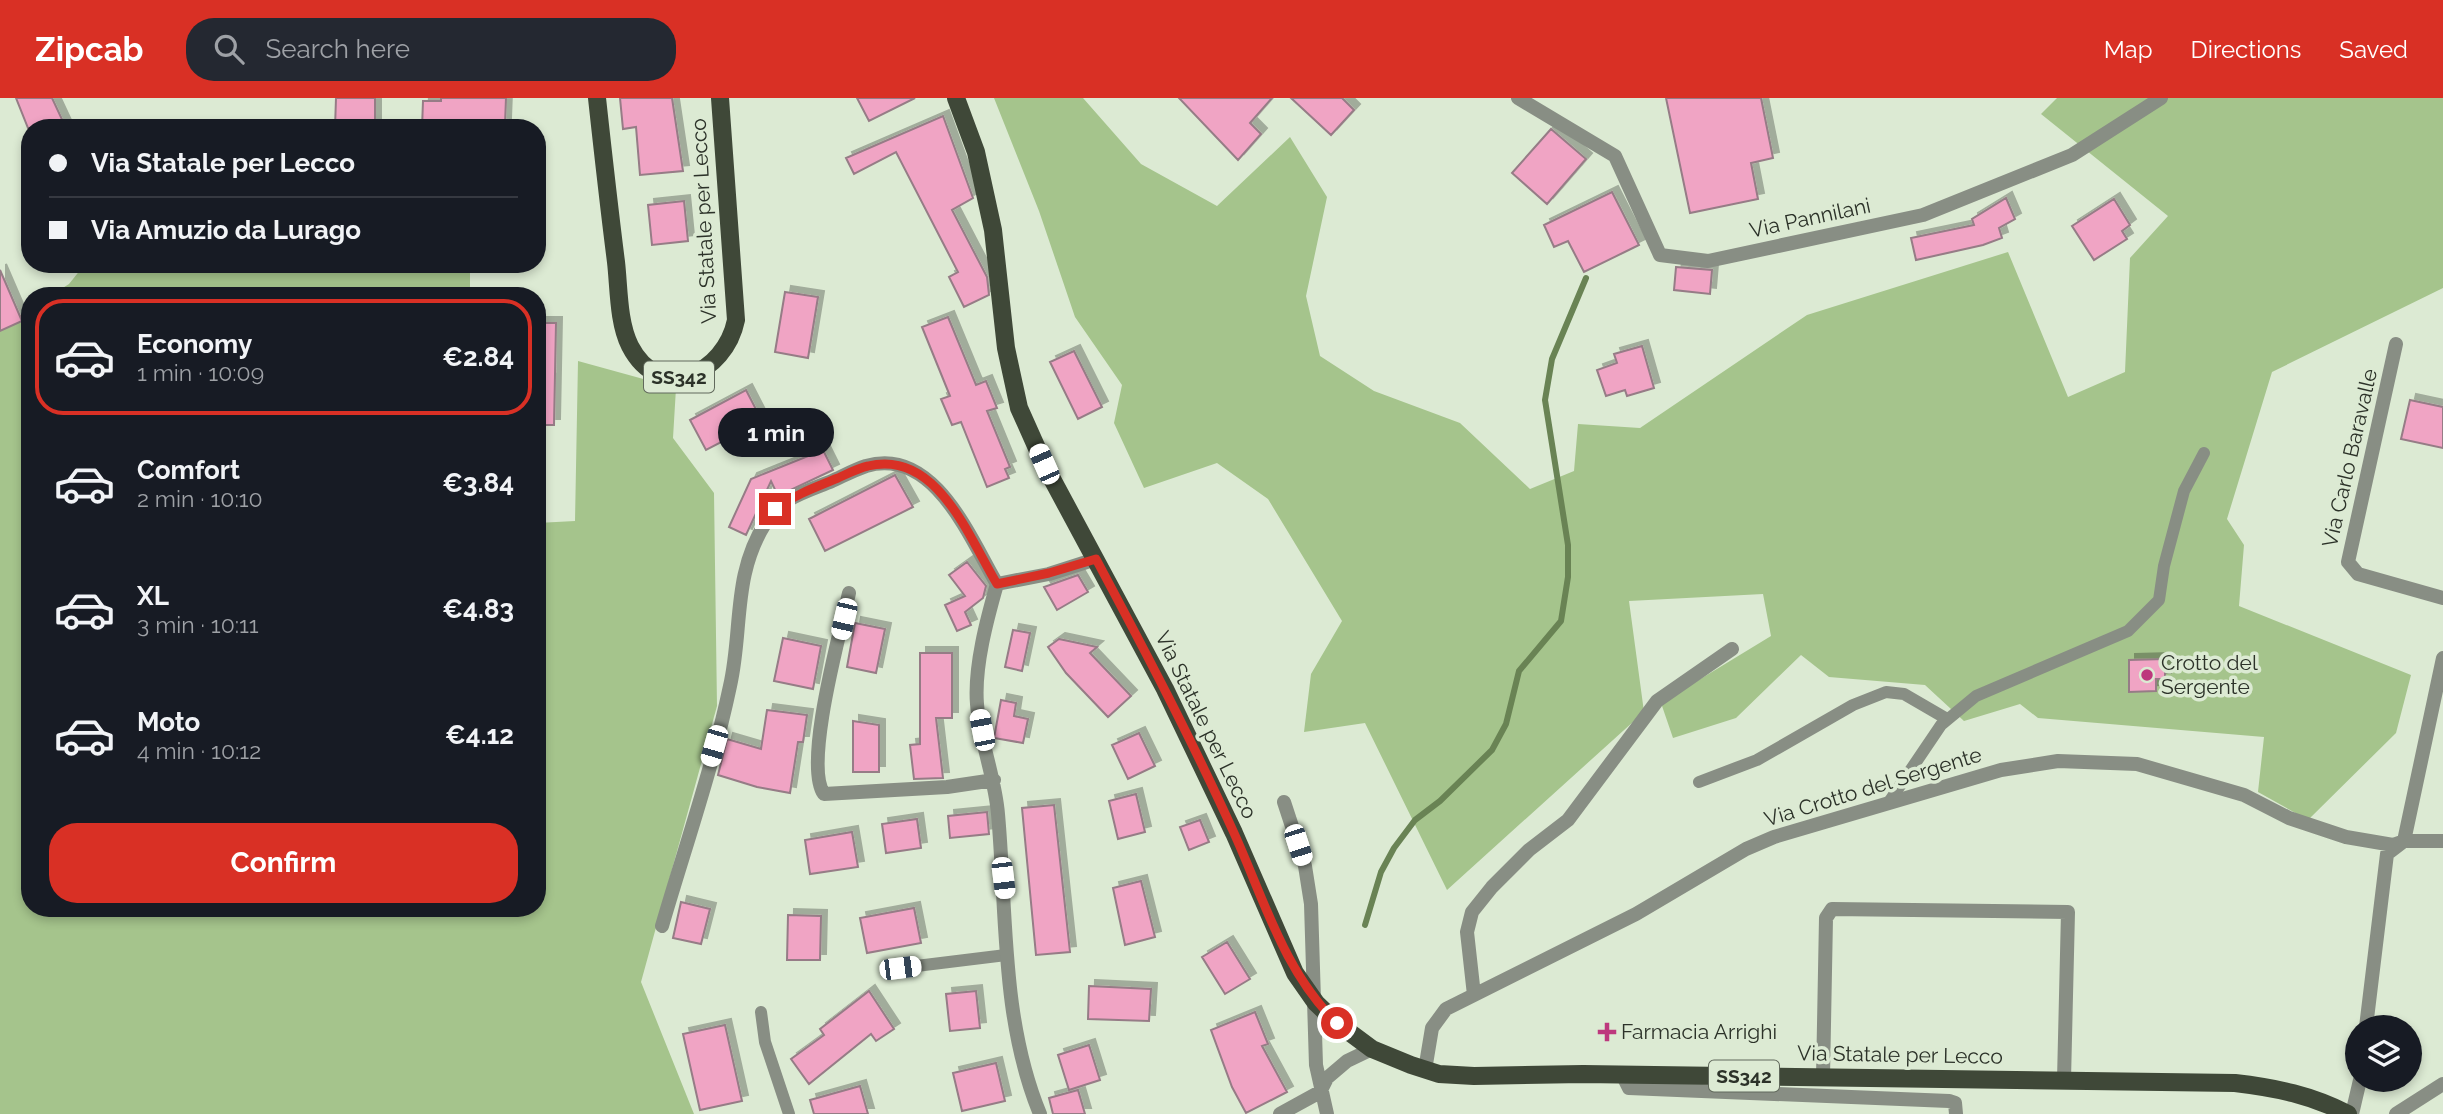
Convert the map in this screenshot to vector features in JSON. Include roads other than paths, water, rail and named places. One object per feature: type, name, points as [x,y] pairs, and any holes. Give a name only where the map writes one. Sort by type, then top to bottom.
[{"type":"main road","name":"Via Statale per Lecco","points":[[597,98],[621,306],[629,344],[646,366],[679,377],[697,374],[710,367],[732,338],[736,320],[720,98]]},
{"type":"main road","name":"Via Statale per Lecco","points":[[956,98],[976,152],[993,230],[1006,348],[1019,408],[1044,464],[1165,689],[1234,833],[1295,973],[1316,1003],[1372,1049],[1425,1070],[1474,1076],[1622,1074],[2235,1083],[2284,1088],[2319,1099],[2350,1114]]},
{"type":"street","name":"Via Pannilani","points":[[1518,98],[1615,156],[1660,255],[1708,261],[1923,215],[2073,155],[2161,98]]},
{"type":"street","name":"Via Carlo Baravalle","points":[[2396,344],[2348,562],[2358,574],[2443,598]]},
{"type":"street","points":[[662,926],[728,695],[738,601],[744,573],[756,542],[775,509],[790,499],[867,466],[903,467],[922,475],[939,489],[997,584],[986,623],[977,704],[993,780],[1006,902],[1006,954],[1014,1020],[1028,1086],[1040,1114]]},
{"type":"street","points":[[997,584],[1096,559]]},
{"type":"street","points":[[849,593],[823,710],[818,774],[824,794],[947,787],[993,780]]},
{"type":"street","points":[[1474,995],[1466,932],[1472,912],[1492,887],[1529,850],[1568,820],[1657,702],[1732,649]]},
{"type":"street","points":[[2367,1015],[2387,853],[2404,841],[2443,658]]},
{"type":"street","name":"Via Crotto del Sergente","points":[[1425,1070],[1433,1028],[1446,1009],[1636,914],[1746,849],[1774,837],[2001,770],[2058,761],[2137,764],[2244,795],[2288,818],[2346,837],[2393,845],[2404,841],[2443,841]]},
{"type":"street","points":[[1284,802],[1307,878],[1316,1003],[1316,1053],[1320,1092],[1327,1114]]},
{"type":"street","points":[[1823,1077],[1826,918],[1832,909],[2068,912],[2064,1080]]},
{"type":"street","points":[[1280,1114],[1320,1092],[1327,1078],[1347,1061],[1372,1049]]},
{"type":"street","points":[[1622,1074],[1629,1088],[1949,1101],[1955,1103],[1956,1114]]},
{"type":"street","points":[[2396,1114],[2443,1084]]},
{"type":"street","points":[[2350,1114],[2356,1092]]},
{"type":"lane","points":[[1889,802],[1947,719],[1976,696],[2128,631],[2160,600],[2164,566],[2184,491],[2204,453]]},
{"type":"lane","points":[[1699,782],[1757,760],[1853,705],[1886,692],[1904,694],[1947,719]]},
{"type":"lane","points":[[900,968],[1006,954]]},
{"type":"lane","points":[[761,1012],[765,1042],[789,1114]]},
{"type":"waterway","points":[[1365,925],[1381,872],[1394,848],[1415,820],[1440,801],[1492,750],[1506,724],[1519,671],[1561,621],[1568,577],[1568,545],[1545,400],[1552,359],[1586,278]]},
{"type":"place","name":"Crotto del Sergente","points":[[2147,675]]},
{"type":"place","name":"Farmacia Arrighi","points":[[1607,1032]]}]
